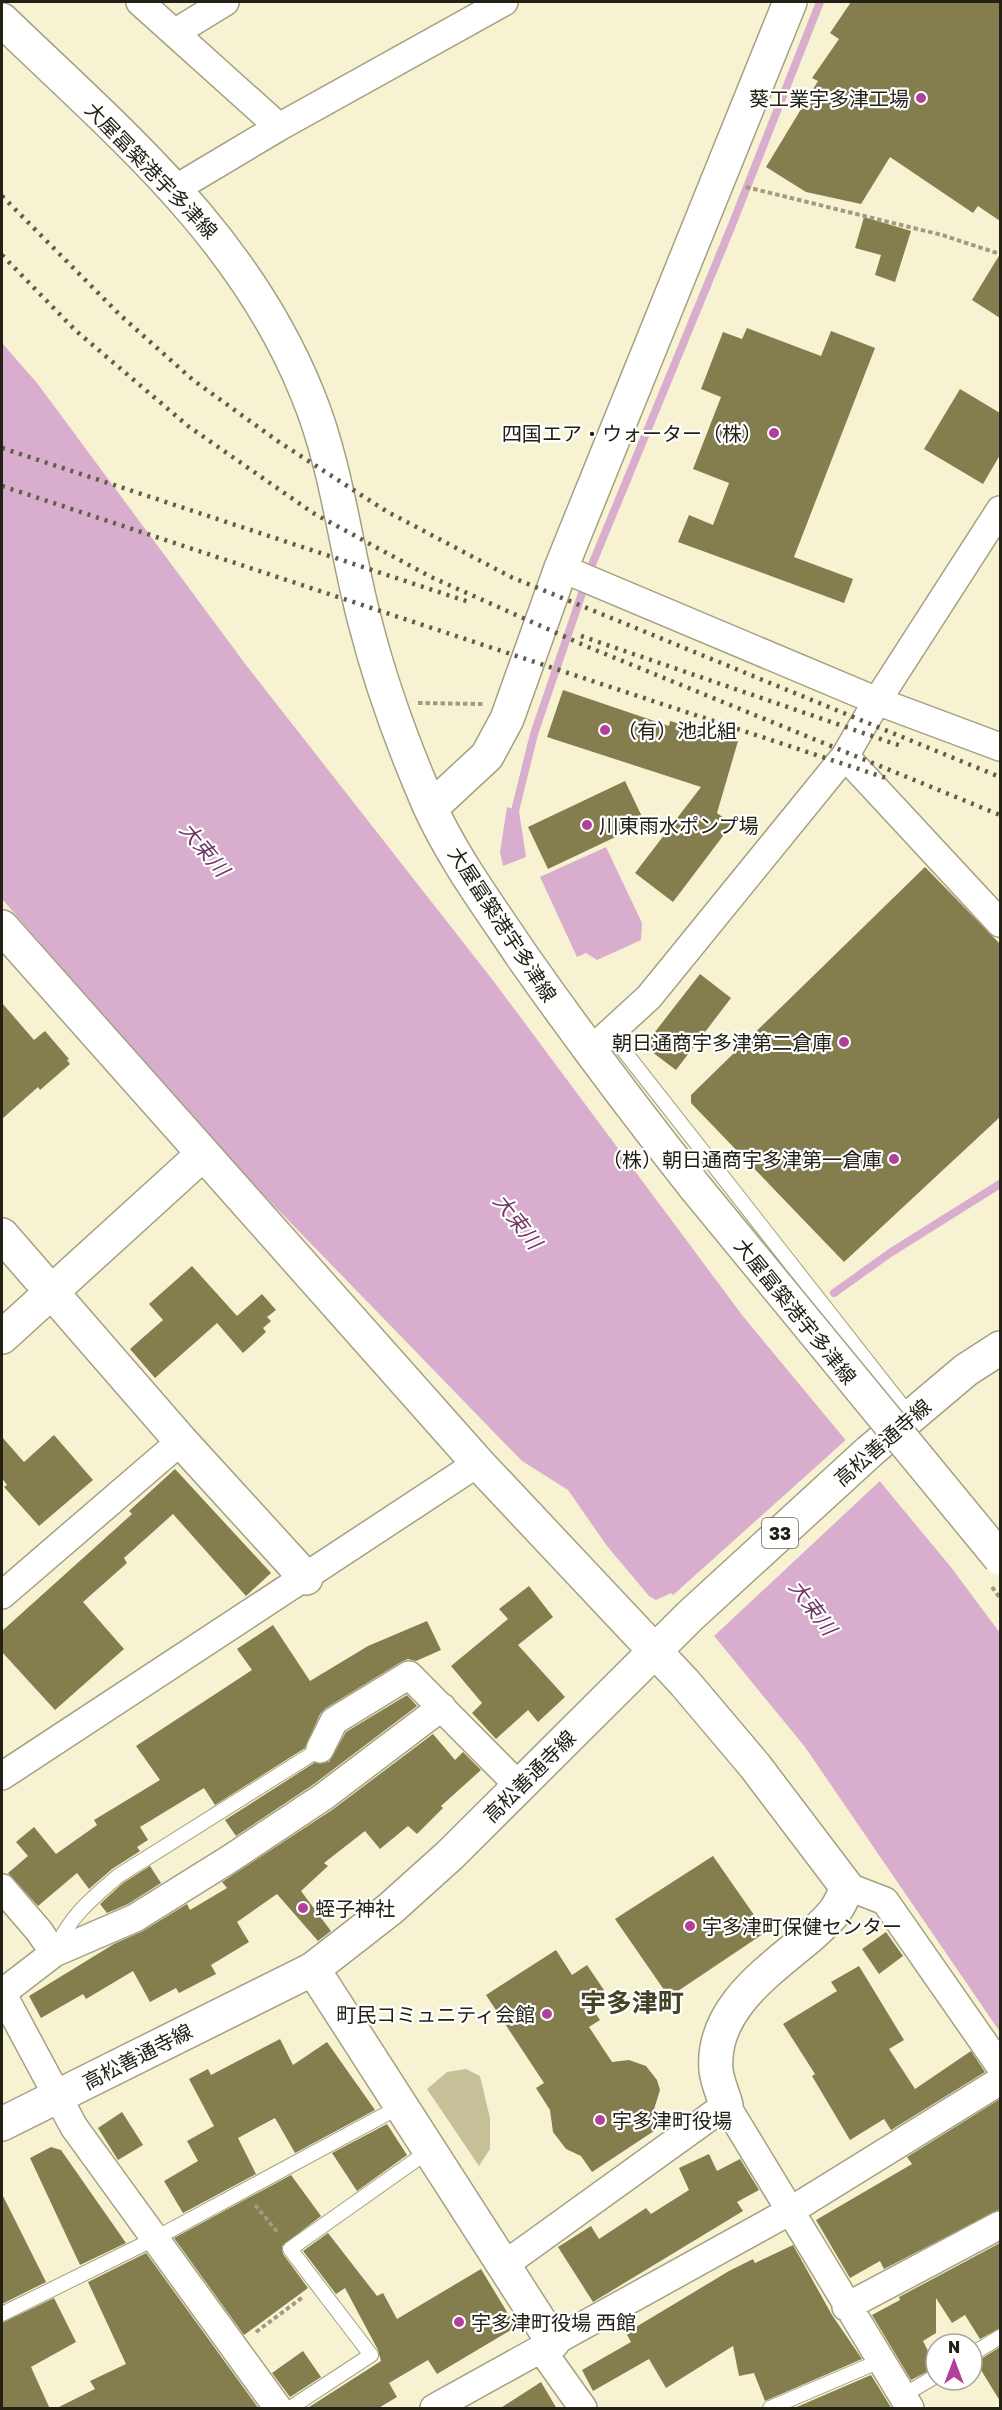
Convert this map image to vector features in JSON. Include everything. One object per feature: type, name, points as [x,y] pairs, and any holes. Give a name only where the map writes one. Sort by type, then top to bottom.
[{"type":"street","points":[[140,2],[279,127]]},
{"type":"street","points":[[176,32],[225,2]]},
{"type":"street","points":[[176,189],[279,127],[504,2]]},
{"type":"street","points":[[431,808],[487,756],[577,574],[790,2]]},
{"type":"street","name":"大屋冨築港宇多津線","points":[[2,20],[176,189],[218,238],[257,294],[307,391],[325,442],[365,621],[390,708],[431,808],[468,878],[599,1043],[694,1187],[1000,1558]]},
{"type":"street","points":[[599,1043],[649,997],[845,756],[877,701],[1000,510]]},
{"type":"street","points":[[577,574],[877,701],[1000,747]]},
{"type":"street","points":[[845,756],[1000,923]]},
{"type":"street","points":[[2,927],[478,1463],[655,1649],[755,1766],[846,1886],[885,1901],[1000,2066]]},
{"type":"street","points":[[2,1337],[203,1154]]},
{"type":"street","points":[[2,1236],[181,1441],[306,1578]]},
{"type":"street","name":"高松善通寺線","points":[[2,2124],[313,1969],[390,1910],[450,1855],[690,1616],[870,1451],[966,1370],[1000,1348]]},
{"type":"street","points":[[2,1595],[181,1441]]},
{"type":"street","points":[[2,1776],[478,1463]]},
{"type":"street","points":[[320,1749],[334,1721],[409,1675],[519,1786]]},
{"type":"street","points":[[278,2409],[74,2127],[2,1993],[54,1953],[135,1918],[228,1860],[323,1797],[442,1707]]},
{"type":"street","points":[[846,1886],[837,1912],[749,1988],[733,2008],[720,2038],[716,2069],[726,2105],[846,2307],[906,2402]]},
{"type":"street","points":[[2,1888],[39,1931],[54,1953]]},
{"type":"street","points":[[313,1969],[504,2265],[583,2409]]},
{"type":"street","points":[[438,2408],[790,2211],[1000,2081]]},
{"type":"street","points":[[504,2265],[726,2105]]},
{"type":"street","points":[[846,2307],[1000,2225]]},
{"type":"lane","points":[[599,1043],[911,1417]]},
{"type":"lane","points":[[54,1953],[65,1927],[88,1902],[118,1876],[320,1749]]},
{"type":"lane","points":[[2,2314],[154,2239],[401,2106]]},
{"type":"lane","points":[[290,2409],[371,2355],[290,2248],[430,2150]]},
{"type":"lane","points":[[984,2347],[1000,2337]]},
{"type":"lane","points":[[770,2409],[880,2361]]},
{"type":"lane","points":[[906,2402],[924,2386]]},
{"type":"path","points":[[736,184],[942,235],[1000,254]]},
{"type":"path","points":[[408,703],[489,704]]},
{"type":"path","points":[[243,2191],[290,2248]]},
{"type":"path","points":[[234,2349],[318,2286]]},
{"type":"shaded area","points":[[466,2069],[480,2076],[490,2118],[490,2149],[479,2166],[427,2089],[447,2072]]},
{"type":"water","name":"大束川","points":[[2,343],[37,383],[246,665],[495,983],[742,1315],[950,1566],[1000,1633],[1000,2032],[805,1747],[715,1637],[671,1593],[656,1600],[649,1596],[607,1546],[568,1490],[522,1461],[220,1150],[2,899]]},
{"type":"water","points":[[507,807],[519,811],[526,857],[503,866],[500,852]]},
{"type":"water","points":[[606,847],[642,923],[641,940],[597,960],[586,953],[577,957],[540,877]]},
{"type":"pier","points":[[848,1438],[882,1479],[712,1638],[672,1596]]},
{"type":"building","name":"葵工業宇多津工場","points":[[851,2],[1000,2],[1000,221],[978,206],[973,213],[890,157],[861,204],[806,192],[766,167],[818,81],[812,78],[839,39],[830,33]]},
{"type":"building","points":[[864,217],[911,231],[895,282],[875,275],[881,255],[855,248]]},
{"type":"building","points":[[1000,254],[1000,318],[972,300]]},
{"type":"building","name":"四国エア・ウォーター（株）","points":[[747,328],[821,356],[831,331],[875,348],[794,557],[853,579],[844,603],[678,542],[689,515],[713,525],[729,483],[693,469],[721,397],[701,389],[723,332],[742,339]]},
{"type":"building","points":[[960,389],[1000,413],[1000,455],[983,484],[924,449]]},
{"type":"building","points":[[563,690],[669,726],[670,721],[738,741],[717,813],[732,824],[673,902],[635,873],[701,787],[547,737]]},
{"type":"building","name":"川東雨水ポンプ場","points":[[625,781],[645,823],[548,869],[528,827]]},
{"type":"building","name":"朝日通商宇多津第二倉庫","points":[[925,867],[1000,944],[1000,1117],[844,1262],[691,1103],[691,1095]]},
{"type":"building","points":[[700,974],[731,998],[676,1070],[644,1046]]},
{"type":"building","points":[[2,1003],[34,1040],[45,1031],[69,1059],[67,1060],[70,1064],[40,1090],[38,1087],[2,1119]]},
{"type":"building","points":[[192,1266],[237,1316],[262,1294],[276,1310],[267,1317],[271,1321],[263,1328],[266,1332],[243,1353],[217,1323],[155,1378],[130,1349],[163,1320],[149,1304]]},
{"type":"building","points":[[54,1435],[93,1480],[39,1526],[4,1487],[7,1485],[2,1478],[2,1437],[24,1462]]},
{"type":"building","points":[[175,1469],[271,1573],[246,1596],[173,1514],[124,1558],[127,1563],[83,1602],[124,1649],[55,1710],[2,1652],[2,1631],[132,1514],[129,1511]]},
{"type":"building","points":[[529,1586],[553,1617],[518,1645],[565,1697],[538,1722],[528,1710],[496,1739],[472,1713],[482,1703],[451,1666],[508,1619],[499,1609]]},
{"type":"building","points":[[427,1621],[441,1650],[416,1661],[408,1659],[401,1662],[326,1708],[320,1714],[305,1748],[215,1805],[204,1788],[140,1827],[148,1840],[137,1847],[140,1851],[112,1869],[89,1889],[77,1873],[38,1906],[8,1873],[28,1856],[16,1842],[34,1827],[56,1854],[97,1825],[94,1820],[160,1780],[136,1746],[252,1670],[237,1649],[273,1625],[310,1681],[368,1646]]},
{"type":"building","points":[[407,1695],[417,1706],[314,1784],[236,1836],[225,1820],[314,1763],[329,1762],[346,1732]]},
{"type":"building","points":[[433,1734],[455,1760],[463,1752],[481,1770],[441,1806],[443,1808],[417,1834],[408,1826],[380,1849],[365,1831],[324,1863],[328,1866],[301,1891],[331,1931],[318,1941],[277,1894],[237,1922],[249,1942],[211,1965],[216,1974],[179,1993],[176,1988],[150,2002],[133,1971],[86,1999],[83,1994],[41,2018],[29,1996],[114,1944],[143,1931],[187,1904],[190,1910],[227,1888],[222,1882],[332,1810]]},
{"type":"building","name":"宇多津町保健センター","points":[[713,1856],[766,1932],[669,1997],[615,1919]]},
{"type":"building","points":[[150,1866],[161,1883],[128,1904],[107,1913],[100,1904],[123,1883]]},
{"type":"building","points":[[886,1932],[903,1956],[879,1974],[862,1949]]},
{"type":"building","points":[[556,1950],[572,1975],[587,1965],[608,1996],[591,2007],[600,2020],[589,2027],[612,2062],[629,2060],[646,2066],[657,2080],[660,2090],[651,2119],[657,2129],[592,2172],[581,2156],[566,2149],[553,2132],[550,2110],[536,2088],[544,2083],[486,1995]]},
{"type":"building","points":[[859,1966],[904,2040],[889,2049],[915,2089],[971,2051],[985,2072],[891,2130],[884,2119],[850,2140],[812,2076],[815,2074],[783,2024],[837,1991],[831,1982]]},
{"type":"building","points":[[280,2039],[293,2065],[327,2042],[375,2110],[295,2153],[275,2118],[238,2138],[256,2174],[183,2213],[164,2181],[198,2161],[187,2141],[214,2126],[189,2079],[208,2069],[211,2075]]},
{"type":"building","points":[[1000,2099],[1000,2209],[884,2269],[880,2261],[850,2278],[816,2220],[912,2164],[907,2157]]},
{"type":"building","points":[[122,2112],[143,2145],[118,2160],[98,2128]]},
{"type":"building","points":[[387,2124],[407,2155],[357,2191],[332,2153]]},
{"type":"building","points":[[51,2147],[61,2150],[126,2243],[80,2265],[30,2158]]},
{"type":"building","points":[[709,2154],[717,2171],[740,2159],[759,2190],[737,2202],[743,2211],[593,2302],[558,2247],[591,2226],[599,2239],[646,2208],[651,2214],[689,2190],[679,2168]]},
{"type":"building","points":[[291,2175],[321,2216],[282,2246],[283,2254],[308,2288],[244,2335],[174,2238]]},
{"type":"building","points":[[2,2194],[46,2282],[2,2304]]},
{"type":"building","points":[[328,2233],[377,2296],[383,2293],[397,2319],[481,2269],[516,2327],[437,2374],[428,2360],[389,2383],[397,2397],[377,2409],[306,2409],[381,2361],[378,2350],[345,2288],[336,2294],[303,2251]]},
{"type":"building","points":[[1000,2243],[1000,2328],[984,2337],[984,2332],[976,2332],[965,2315],[952,2323],[936,2298],[936,2332],[924,2332],[924,2373],[911,2380],[872,2315],[900,2300],[899,2297]]},
{"type":"building","points":[[793,2245],[832,2315],[862,2359],[765,2401],[754,2373],[739,2376],[733,2346],[666,2388],[649,2359],[593,2391],[582,2370],[631,2342],[626,2333],[729,2271],[753,2259],[755,2263]]},
{"type":"building","points":[[146,2253],[259,2409],[55,2409],[95,2389],[90,2381],[126,2364],[88,2282]]},
{"type":"building","points":[[54,2298],[76,2342],[31,2367],[50,2409],[2,2409],[2,2323]]},
{"type":"building","points":[[1000,2347],[1000,2401],[984,2375],[984,2357]]},
{"type":"building","points":[[303,2351],[321,2377],[290,2397],[272,2373]]},
{"type":"building","points":[[871,2375],[892,2409],[792,2409]]},
{"type":"building","points":[[541,2382],[557,2409],[499,2409]]},
{"type":"waterway","points":[[513,819],[534,734],[591,567],[732,225],[820,2]]},
{"type":"waterway","points":[[834,1293],[890,1253],[1000,1184]]},
{"type":"railway","points":[[2,196],[120,315],[193,380],[279,442],[386,511],[511,577],[1000,777]]},
{"type":"railway","points":[[2,255],[75,330],[188,426],[313,513],[431,577],[588,647],[1000,815]]},
{"type":"railway","points":[[2,448],[472,603]]},
{"type":"railway","points":[[2,486],[886,778]]},
{"type":"railway","points":[[581,636],[904,747]]},
{"type":"place","name":"葵工業宇多津工場","points":[[921,98]]},
{"type":"place","name":"四国エア・ウォーター（株）","points":[[774,433]]},
{"type":"place","name":"（有）池北組","points":[[605,730]]},
{"type":"place","name":"川東雨水ポンプ場","points":[[587,825]]},
{"type":"place","name":"朝日通商宇多津第二倉庫","points":[[844,1042]]},
{"type":"place","name":"（株）朝日通商宇多津第一倉庫","points":[[894,1159]]},
{"type":"place","name":"蛭子神社","points":[[303,1908]]},
{"type":"place","name":"宇多津町保健センター","points":[[690,1926]]},
{"type":"place","name":"町民コミュニティ会館","points":[[547,2014]]},
{"type":"place","name":"宇多津町役場","points":[[600,2120]]},
{"type":"place","name":"宇多津町役場 西館","points":[[459,2322]]},
{"type":"district","name":"宇多津町","points":[[632,2002]]}]
